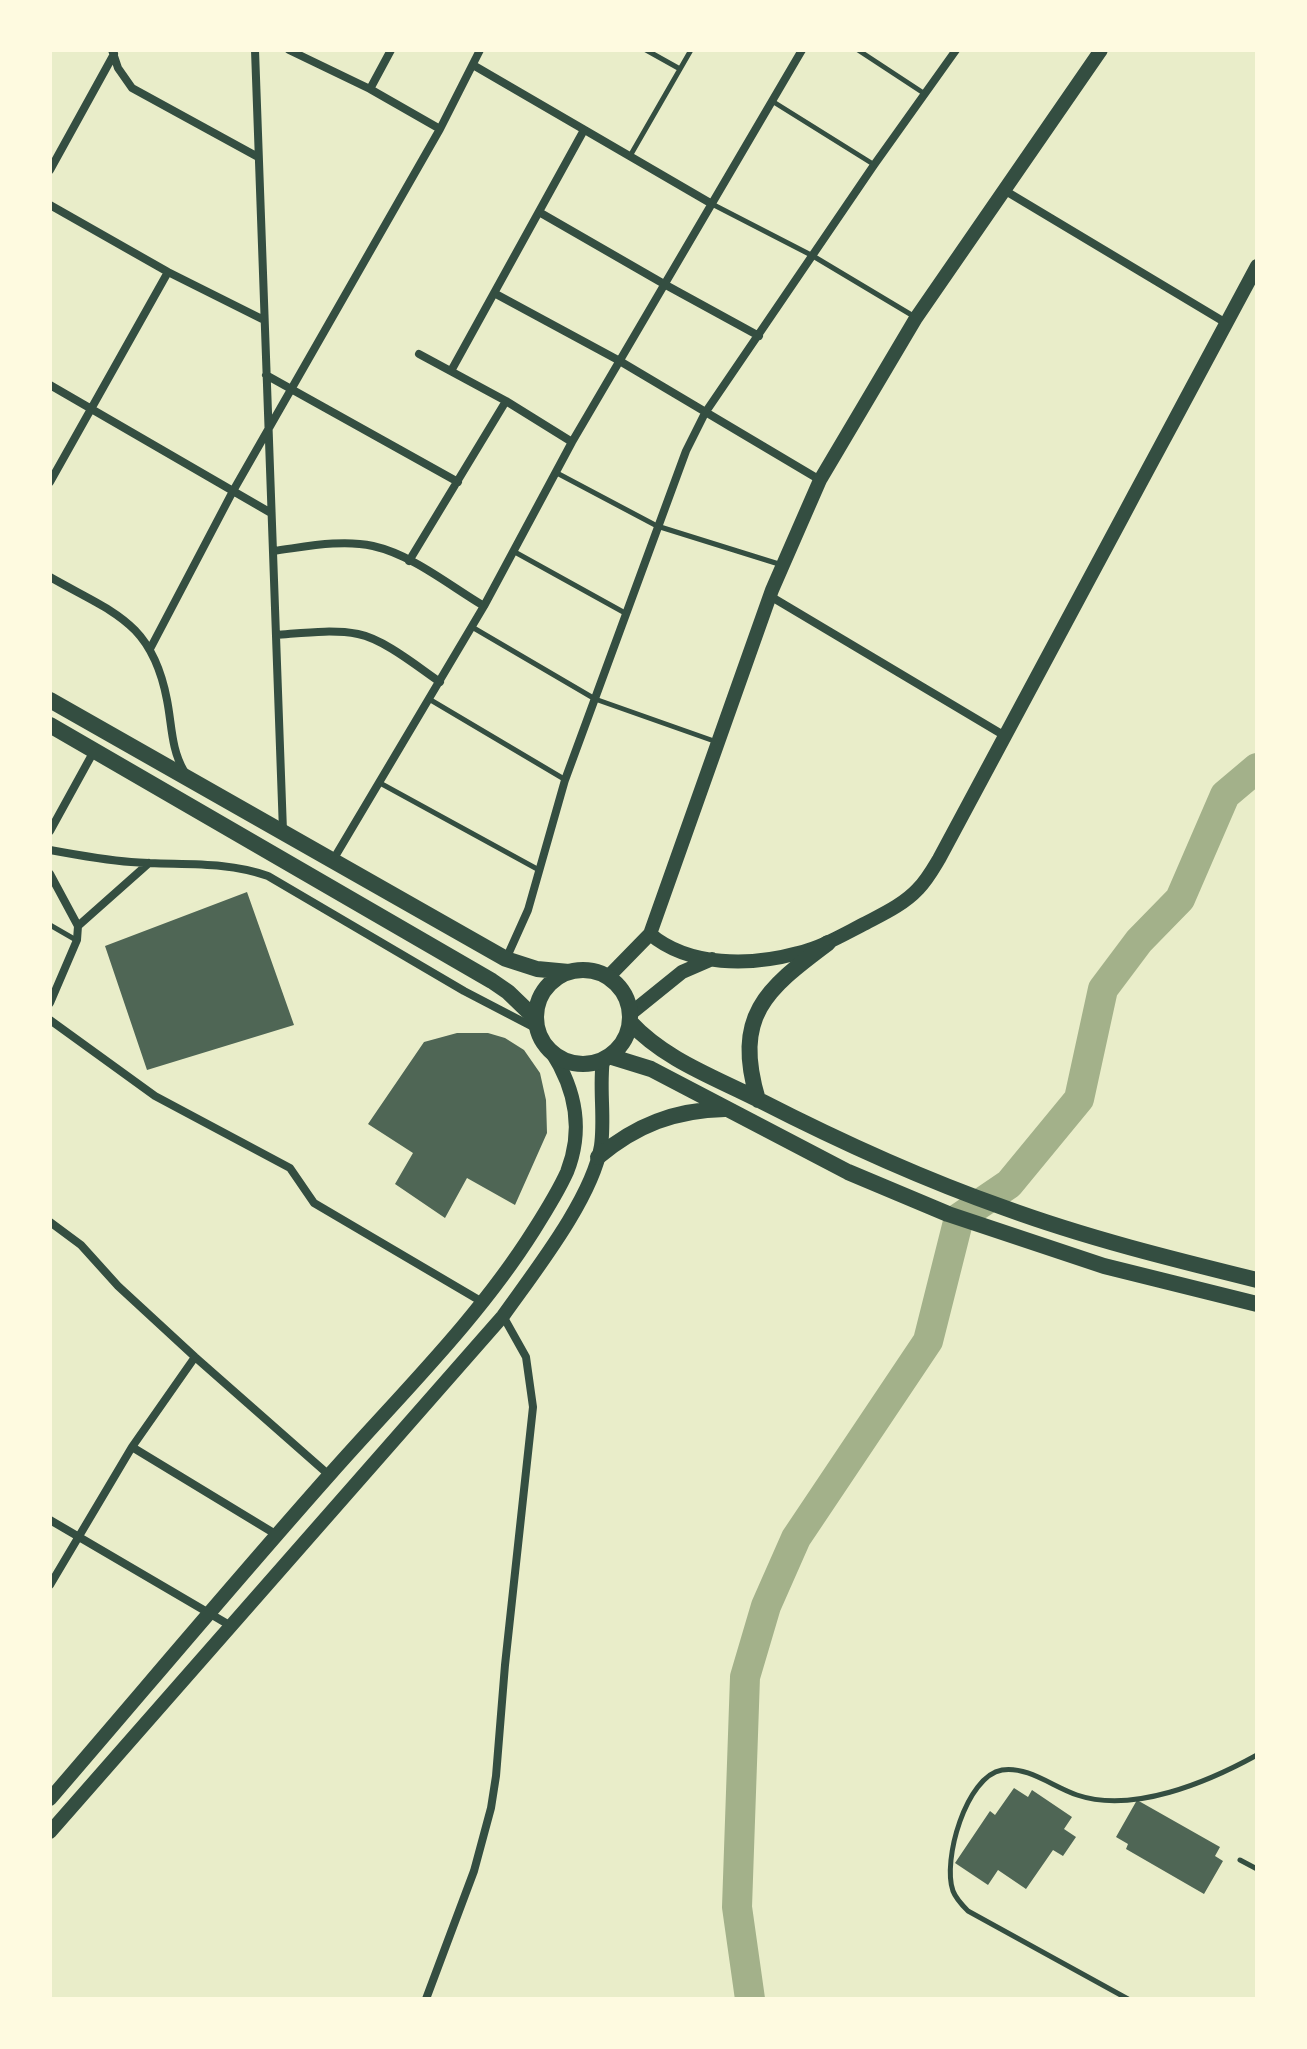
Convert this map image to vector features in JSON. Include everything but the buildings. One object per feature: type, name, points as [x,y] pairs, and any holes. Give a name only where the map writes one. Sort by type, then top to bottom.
[{"type":"highway","points":[[50,700],[506,959],[537,969],[596,971],[608,977],[626,997],[630,1018],[623,1041],[606,1058],[593,1063],[570,1062],[551,1051],[537,1024],[508,992],[492,981],[50,725]]},
{"type":"highway","points":[[758,1100],[749,1070],[749,1040],[757,1011],[773,986],[828,943]]},
{"type":"highway","points":[[537,1024],[541,995],[558,977],[569,972]]},
{"type":"highway","points":[[630,1018],[662,1051],[859,1150],[1006,1209],[1158,1256],[1257,1280]]},
{"type":"highway","points":[[606,1058],[651,1069],[848,1172],[1000,1233],[1157,1280],[1257,1304]]},
{"type":"highway","points":[[598,1157],[630,1133],[648,1124],[685,1112],[725,1109]]},
{"type":"main road","points":[[608,977],[650,934],[770,596],[820,480],[916,318],[1101,50]]},
{"type":"main road","points":[[650,934],[663,945],[680,952],[712,959],[741,962],[771,959],[828,943],[902,903],[917,890],[939,859],[1257,266]]},
{"type":"main road","points":[[630,1018],[682,972],[712,959]]},
{"type":"main road","points":[[50,1799],[329,1475],[484,1303],[542,1217],[563,1179],[572,1155],[576,1129],[571,1086],[551,1051]]},
{"type":"main road","points":[[50,1832],[55,1816],[231,1626],[503,1316],[563,1229],[598,1157],[602,1134],[601,1085],[606,1058]]},
{"type":"street","points":[[255,50],[283,831]]},
{"type":"street","points":[[289,50],[370,89],[440,129]]},
{"type":"street","points":[[370,89],[391,50]]},
{"type":"street","points":[[150,649],[268,427],[440,129],[480,50]]},
{"type":"street","points":[[332,861],[472,627],[618,360],[802,50]]},
{"type":"street","points":[[506,959],[528,910],[565,780],[679,464],[705,413],[956,50]]},
{"type":"street","points":[[114,51],[118,68],[132,88],[258,157]]},
{"type":"street","points":[[50,170],[114,51]]},
{"type":"street","points":[[473,65],[712,204]]},
{"type":"street","points":[[451,371],[584,130]]},
{"type":"street","points":[[1004,190],[1226,323]]},
{"type":"street","points":[[50,205],[168,272],[264,320]]},
{"type":"street","points":[[539,212],[759,336]]},
{"type":"street","points":[[50,482],[168,272]]},
{"type":"street","points":[[494,293],[618,360],[820,480]]},
{"type":"street","points":[[419,354],[506,401],[572,442]]},
{"type":"street","points":[[266,375],[458,482]]},
{"type":"street","points":[[50,385],[271,513]]},
{"type":"street","points":[[409,561],[506,401]]},
{"type":"street","points":[[273,551],[350,543],[375,547],[409,561],[484,606]]},
{"type":"street","points":[[50,577],[128,622],[141,634],[150,649],[166,696],[176,755],[189,779]]},
{"type":"street","points":[[770,596],[1005,736]]},
{"type":"street","points":[[276,635],[361,634],[440,682]]},
{"type":"street","points":[[50,831],[94,751]]},
{"type":"street","points":[[50,850],[149,863],[218,864],[245,868],[268,876],[464,991],[537,1024]]},
{"type":"street","points":[[78,926],[149,863]]},
{"type":"street","points":[[50,874],[78,926],[77,940],[50,1003]]},
{"type":"street","points":[[50,1020],[155,1096],[290,1168],[314,1203],[484,1303]]},
{"type":"street","points":[[50,1222],[81,1245],[118,1286],[329,1475]]},
{"type":"street","points":[[426,1999],[474,1871],[496,1776],[533,1407],[526,1357],[503,1316]]},
{"type":"street","points":[[50,1585],[132,1447],[195,1357]]},
{"type":"street","points":[[132,1447],[278,1535]]},
{"type":"street","points":[[50,1520],[231,1626]]},
{"type":"lane","points":[[646,50],[680,69]]},
{"type":"lane","points":[[629,157],[691,50]]},
{"type":"lane","points":[[858,50],[925,94]]},
{"type":"lane","points":[[772,101],[874,165]]},
{"type":"lane","points":[[712,204],[813,256],[916,318]]},
{"type":"lane","points":[[555,472],[657,526],[783,565]]},
{"type":"lane","points":[[513,551],[625,613]]},
{"type":"lane","points":[[472,627],[595,699],[719,743]]},
{"type":"lane","points":[[429,699],[565,780]]},
{"type":"lane","points":[[379,783],[540,871]]},
{"type":"lane","points":[[50,925],[77,940]]},
{"type":"lane","points":[[1128,1999],[968,1911],[957,1899],[951,1883],[952,1849],[977,1787],[995,1772],[1013,1770],[1076,1795],[1118,1800],[1184,1788],[1234,1769],[1257,1755]]},
{"type":"lane","points":[[1240,1860],[1257,1869]]},
{"type":"waterway","points":[[750,1999],[737,1907],[745,1677],[766,1606],[796,1538],[928,1341],[959,1218],[1009,1184],[1079,1099],[1103,989],[1139,941],[1180,899],[1225,795],[1257,768]]}]
